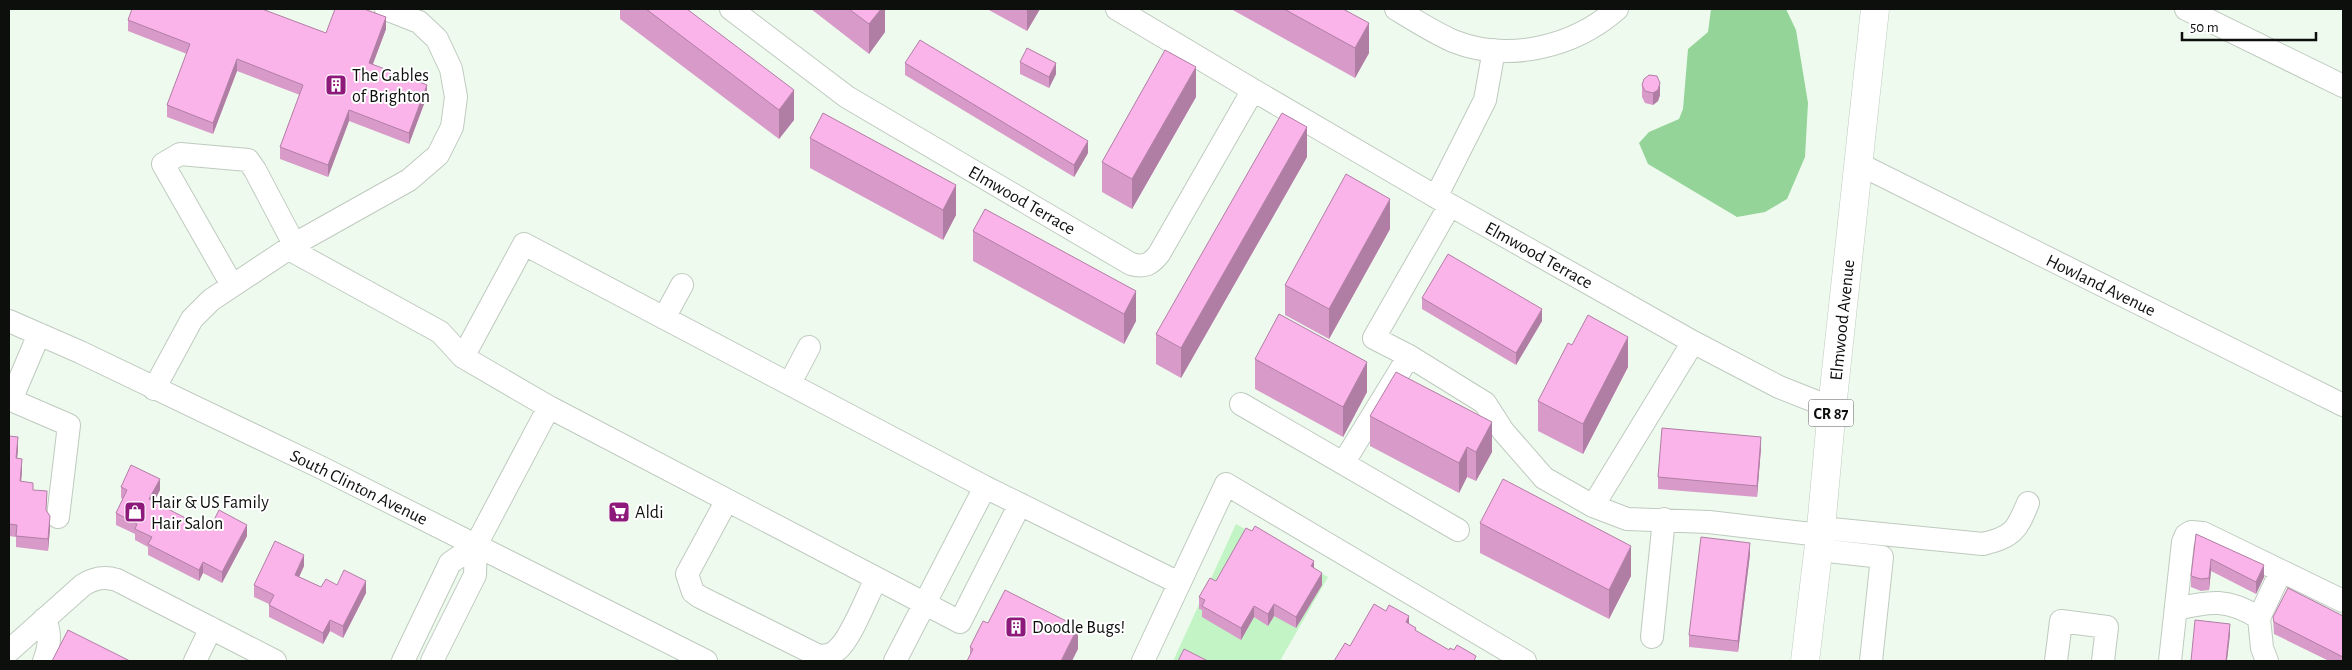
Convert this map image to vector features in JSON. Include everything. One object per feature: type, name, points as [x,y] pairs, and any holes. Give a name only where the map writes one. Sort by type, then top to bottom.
[{"type":"main road","name":"Elmwood Avenue","points":[[1805,661],[1820,538],[1832,408],[1875,9]]},
{"type":"street","points":[[154,389],[192,319],[211,300],[291,246],[409,180],[438,154],[452,127],[456,97],[450,69],[437,39],[419,22],[386,9]]},
{"type":"street","name":"Elmwood Terrace","points":[[731,9],[847,97],[1131,264],[1139,266],[1152,262],[1159,254],[1253,90]]},
{"type":"street","name":"Elmwood Terrace","points":[[1117,9],[1443,201],[1692,342],[1779,387],[1832,408]]},
{"type":"street","points":[[1396,9],[1421,15],[1453,41],[1494,50],[1529,50],[1551,45],[1574,37],[1592,16],[1617,9]]},
{"type":"street","points":[[2186,9],[2343,86]]},
{"type":"street","points":[[1494,50],[1485,100],[1443,201],[1374,338],[1409,356],[1485,403],[1503,431],[1544,478],[1593,506],[1627,519],[1664,519],[1820,538],[1983,544],[2002,540],[2018,528],[2028,503]]},
{"type":"street","points":[[232,285],[163,164],[180,154],[248,160],[255,170],[291,246],[440,332],[463,357],[549,407],[960,622],[1020,504]]},
{"type":"street","name":"Howland Avenue","points":[[1859,164],[2343,405]]},
{"type":"street","points":[[463,357],[524,244],[985,487],[1179,583]]},
{"type":"street","points":[[664,318],[682,285]]},
{"type":"street","name":"South Clinton Avenue","points":[[9,321],[298,456],[706,661]]},
{"type":"street","points":[[39,334],[11,400],[69,425],[58,516]]},
{"type":"street","points":[[1593,506],[1692,342]]},
{"type":"street","points":[[790,383],[809,346]]},
{"type":"street","points":[[1344,462],[1409,356]]},
{"type":"street","points":[[1241,404],[1344,462],[1458,530]]},
{"type":"street","points":[[432,661],[475,575],[476,545],[549,407]]},
{"type":"street","points":[[1143,661],[1226,484],[1524,661]]},
{"type":"street","points":[[895,661],[985,487]]},
{"type":"street","points":[[727,500],[687,574],[688,583],[693,592],[700,597],[819,656],[828,655],[837,650],[846,640],[876,579]]},
{"type":"street","points":[[1652,637],[1664,519]]},
{"type":"street","points":[[2170,661],[2183,542],[2186,535],[2191,532],[2203,533],[2343,601]]},
{"type":"street","points":[[1820,538],[1882,557],[1872,661]]},
{"type":"street","points":[[403,661],[450,563],[476,545]]},
{"type":"street","points":[[2267,661],[2262,648],[2259,618],[2281,571]]},
{"type":"street","points":[[9,651],[83,585],[96,578],[104,578],[117,580],[275,661]]},
{"type":"street","points":[[2176,609],[2221,602],[2240,607],[2259,618]]},
{"type":"street","points":[[44,619],[49,631],[44,661]]},
{"type":"street","points":[[2056,661],[2061,621],[2107,627],[2103,661]]},
{"type":"street","points":[[194,661],[211,628]]},
{"type":"shaded area","points":[[1711,9],[1786,9],[1796,30],[1808,103],[1805,157],[1787,199],[1765,212],[1737,217],[1648,164],[1639,143],[1649,132],[1679,119],[1683,109],[1688,49],[1708,32]]},
{"type":"shaded area","points":[[1236,524],[1328,577],[1281,659],[1283,661],[1173,661]],"holes":[[[1322,585],[1274,616],[1268,625],[1254,617],[1205,612],[1200,608]]]},
{"type":"building","name":"The Gables of Brighton","points":[[132,9],[262,9],[326,33],[335,9],[364,9],[386,17],[369,63],[427,85],[409,133],[349,110],[328,165],[280,147],[303,85],[237,59],[213,123],[167,105],[190,44],[128,20]]},
{"type":"building","points":[[646,9],[687,9],[794,90],[779,110]]},
{"type":"building","points":[[849,9],[881,9],[869,24]]},
{"type":"building","points":[[1284,9],[1343,9],[1369,23],[1355,48]]},
{"type":"building","points":[[920,40],[1088,141],[1074,165],[905,63]]},
{"type":"building","points":[[1027,48],[1056,63],[1049,77],[1020,62]]},
{"type":"building","points":[[1165,50],[1196,67],[1132,179],[1102,162]]},
{"type":"building","points":[[1649,75],[1657,76],[1660,83],[1658,90],[1653,93],[1645,91],[1642,85],[1644,79]]},
{"type":"building","points":[[823,113],[956,185],[943,210],[810,138]]},
{"type":"building","points":[[1282,113],[1307,127],[1181,348],[1156,334]]},
{"type":"building","points":[[1346,174],[1390,199],[1329,309],[1285,285]]},
{"type":"building","points":[[985,209],[1136,291],[1124,314],[973,231]]},
{"type":"building","points":[[1448,254],[1542,309],[1516,353],[1422,298]]},
{"type":"building","points":[[1279,314],[1367,362],[1343,407],[1255,359]]},
{"type":"building","points":[[1588,315],[1628,337],[1583,424],[1538,401],[1568,343],[1572,345]]},
{"type":"building","points":[[1396,372],[1492,422],[1476,452],[1467,447],[1459,463],[1370,416]]},
{"type":"building","points":[[1662,428],[1761,437],[1757,486],[1658,477]]},
{"type":"building","points":[[9,436],[18,437],[16,458],[22,459],[20,481],[33,483],[33,490],[47,491],[46,510],[50,516],[48,539],[16,536],[17,525],[9,524]]},
{"type":"building","points":[[131,465],[160,479],[149,499],[166,508],[209,530],[219,510],[247,525],[222,572],[203,562],[199,570],[148,544],[152,537],[135,529],[137,524],[116,513],[127,490],[121,487]]},
{"type":"building","points":[[1503,479],[1631,546],[1609,590],[1480,523]]},
{"type":"building","points":[[1255,526],[1314,561],[1311,566],[1322,573],[1296,617],[1274,604],[1268,614],[1254,606],[1241,628],[1202,606],[1205,600],[1199,597],[1210,578],[1216,581],[1246,528],[1252,531]]},
{"type":"building","points":[[2196,534],[2264,565],[2256,582],[2211,559],[2209,578],[2201,579],[2191,576]]},
{"type":"building","points":[[1701,537],[1750,543],[1738,641],[1689,635]]},
{"type":"building","points":[[275,541],[304,555],[295,575],[321,587],[326,579],[337,585],[344,570],[366,581],[343,626],[330,620],[323,633],[269,605],[274,595],[254,585]]},
{"type":"building","points":[[2288,588],[2343,616],[2343,657],[2274,622],[2273,617]]},
{"type":"building","points":[[1005,590],[1078,627],[1061,661],[967,661],[973,649],[970,647],[983,621],[988,623]]},
{"type":"building","points":[[1374,604],[1386,611],[1389,605],[1409,616],[1406,622],[1416,628],[1415,630],[1449,650],[1450,648],[1454,650],[1457,645],[1476,656],[1474,661],[1334,661],[1345,643],[1350,646]]},
{"type":"building","points":[[2195,620],[2230,624],[2226,661],[2191,661]]},
{"type":"building","points":[[68,630],[130,661],[52,661]]},
{"type":"building","points":[[1184,649],[1208,661],[1178,661]]},
{"type":"place","name":"The Gables of Brighton","points":[[336,85]]},
{"type":"place","name":"Hair & US Family Hair Salon","points":[[135,512]]},
{"type":"place","name":"Aldi","points":[[619,512]]},
{"type":"place","name":"Doodle Bugs!","points":[[1016,627]]}]
